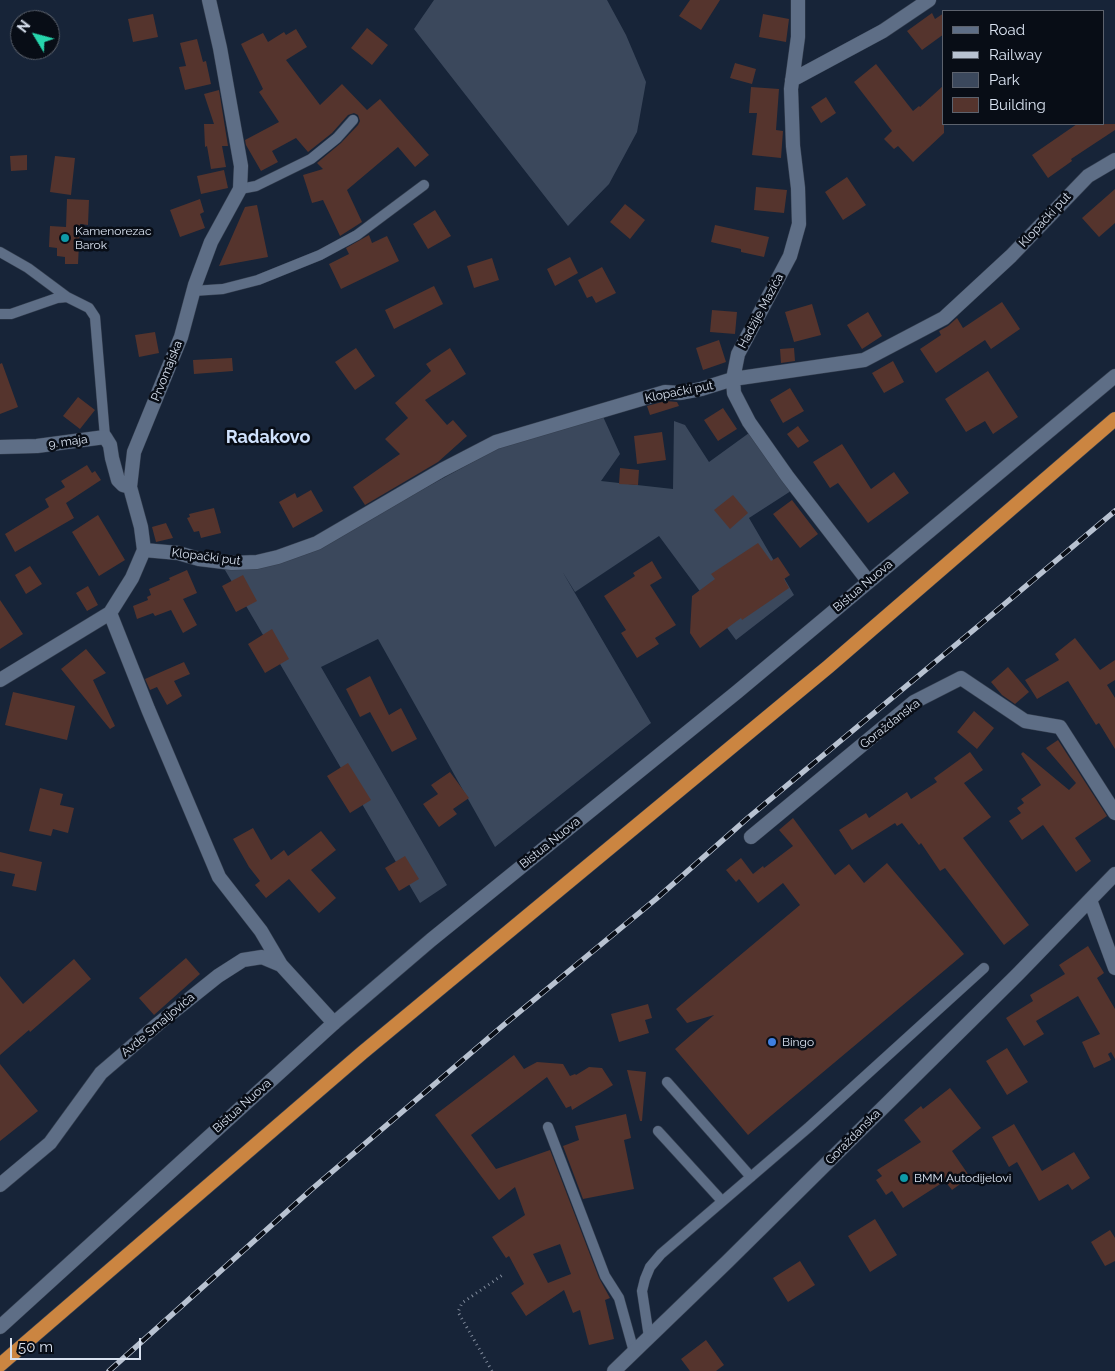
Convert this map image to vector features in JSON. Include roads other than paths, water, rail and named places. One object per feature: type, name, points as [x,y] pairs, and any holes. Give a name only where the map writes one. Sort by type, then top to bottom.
[{"type":"highway","points":[[0,1365],[362,1053],[828,667],[1115,419]]},
{"type":"street","name":"Prvomajska","points":[[0,680],[110,613],[132,578],[144,550],[142,527],[130,487],[134,452],[181,337],[193,291],[211,242],[240,189],[241,166],[220,48],[209,0]]},
{"type":"street","name":"Hadžije Mazića","points":[[798,0],[798,37],[792,80],[793,146],[798,188],[799,224],[790,256],[738,354],[733,379],[734,393],[749,422],[787,476],[868,581]]},
{"type":"street","points":[[792,80],[883,31],[929,0]]},
{"type":"street","name":"Klopački put","points":[[144,550],[232,563],[258,562],[317,543],[442,470],[496,442],[665,392],[680,393],[733,379],[864,360],[944,318],[1011,256],[1088,176],[1115,160]]},
{"type":"street","name":"Bistua Nuova","points":[[0,1327],[334,1023],[431,940],[737,692],[1115,376]]},
{"type":"street","name":"9. maja","points":[[0,447],[37,446],[105,437],[110,444],[118,480],[122,485],[130,487]]},
{"type":"street","points":[[110,613],[151,718],[219,877],[261,931],[281,965],[334,1023]]},
{"type":"street","name":"Goraždanska","points":[[751,837],[914,702],[961,678],[1025,721],[1060,727],[1115,813]]},
{"type":"street","name":"Goraždanska","points":[[614,1371],[976,1016],[1115,874]]},
{"type":"street","points":[[1090,900],[1115,968]]},
{"type":"street","name":"Avde Smaljovića","points":[[0,1185],[50,1143],[101,1073],[218,976],[243,960],[262,957],[281,965]]},
{"type":"lane","points":[[240,189],[256,186],[312,159],[337,138],[353,120]]},
{"type":"lane","points":[[193,291],[224,289],[258,280],[320,255],[357,235],[424,185]]},
{"type":"lane","points":[[0,252],[28,268],[67,297],[90,308],[96,317],[105,437]]},
{"type":"lane","points":[[0,314],[11,314],[56,298],[67,297]]},
{"type":"lane","points":[[649,1337],[642,1291],[650,1268],[661,1254],[809,1127],[984,968]]},
{"type":"lane","points":[[667,1082],[751,1177]]},
{"type":"lane","points":[[548,1127],[605,1276],[619,1298],[634,1352]]},
{"type":"lane","points":[[658,1131],[722,1201]]},
{"type":"railway","points":[[109,1371],[312,1189],[506,1023],[656,899],[749,817],[1115,511]]},
{"type":"place","name":"Kamenorezac Barok","points":[[65,238]]},
{"type":"place","name":"Bingo","points":[[772,1042]]},
{"type":"place","name":"BMM Autodijelovi","points":[[904,1178]]},
{"type":"district","name":"Radakovo","points":[[268,438]]}]
